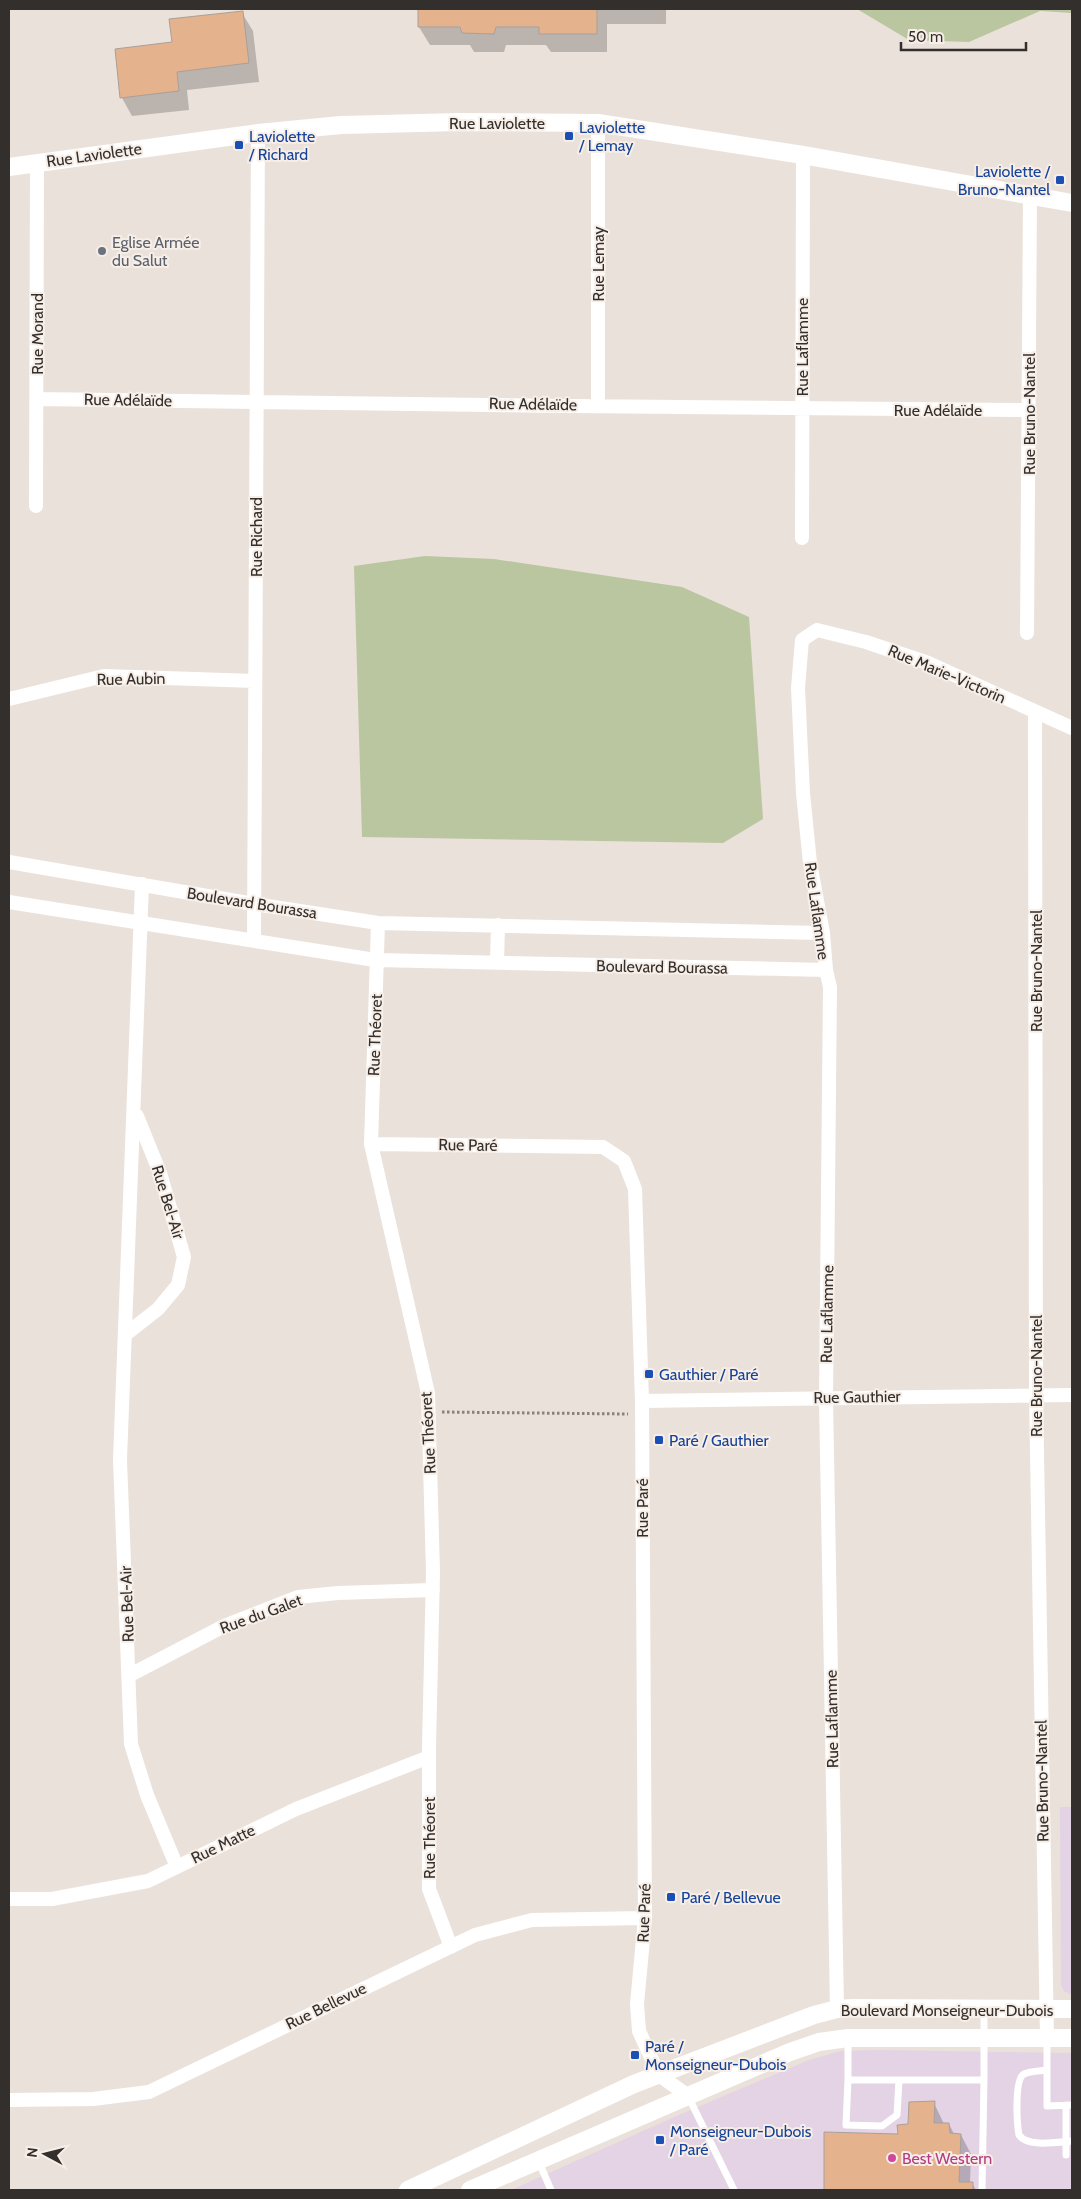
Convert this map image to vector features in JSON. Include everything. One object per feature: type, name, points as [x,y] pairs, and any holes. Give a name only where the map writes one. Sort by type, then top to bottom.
[{"type":"street","name":"Rue Laviolette","points":[[9,167],[258,133],[384,123],[598,123],[803,155],[1072,203]]},
{"type":"street","name":"Rue Lemay","points":[[598,123],[598,405]]},
{"type":"street","name":"Rue Richard","points":[[254,940],[258,133]]},
{"type":"street","name":"Rue Laflamme","points":[[802,538],[803,155]]},
{"type":"street","name":"Rue Morand","points":[[36,506],[37,163]]},
{"type":"street","name":"Rue Bruno-Nantel","points":[[1027,633],[1030,196]]},
{"type":"street","name":"Rue Adélaïde","points":[[37,399],[598,405],[802,410],[1029,410]]},
{"type":"street","name":"Rue Laflamme","points":[[817,630],[802,640],[798,688],[803,793],[810,863],[823,933],[826,970],[830,987],[826,1398],[837,2010]]},
{"type":"street","name":"Rue Marie-Victorin","points":[[817,630],[866,642],[928,663],[1035,713],[1072,728]]},
{"type":"street","name":"Rue Aubin","points":[[9,699],[104,676],[255,681]]},
{"type":"street","name":"Rue Bruno-Nantel","points":[[1035,713],[1036,1394],[1045,2009],[1047,2038]]},
{"type":"street","name":"Boulevard Bourassa","points":[[9,862],[378,923],[823,933]]},
{"type":"street","name":"Rue Bel-Air","points":[[142,884],[120,1460],[130,1675],[131,1744],[147,1795],[177,1867]]},
{"type":"street","name":"Boulevard Bourassa","points":[[9,902],[377,960],[826,970]]},
{"type":"street","name":"Rue Théoret","points":[[378,923],[371,1144],[428,1393],[433,1590],[429,1757],[429,1889],[450,1946]]},
{"type":"street","points":[[497,963],[498,925]]},
{"type":"street","name":"Rue Bel-Air","points":[[126,1334],[158,1309],[178,1285],[184,1257],[160,1173],[134,1111]]},
{"type":"street","name":"Rue Paré","points":[[371,1144],[603,1147],[624,1161],[635,1189],[642,1408],[645,1918],[637,2004],[639,2031],[659,2075]]},
{"type":"street","name":"Rue Gauthier","points":[[642,1408],[826,1398],[1072,1395]]},
{"type":"street","name":"Rue du Galet","points":[[130,1675],[224,1626],[298,1597],[433,1590]]},
{"type":"street","name":"Rue Matte","points":[[9,1899],[52,1899],[148,1881],[296,1809],[429,1757]]},
{"type":"street","name":"Rue Bellevue","points":[[9,2100],[93,2099],[149,2092],[475,1935],[532,1920],[645,1918]]},
{"type":"street","name":"Boulevard Monseigneur-Dubois","points":[[408,2190],[624,2088],[792,2023],[837,2010],[1072,2009]]},
{"type":"street","name":"Boulevard Monseigneur-Dubois","points":[[470,2190],[687,2095],[806,2046],[827,2040],[848,2038],[1072,2038]]},
{"type":"street","points":[[659,2075],[687,2095]]},
{"type":"lane","points":[[982,2190],[984,2009]]},
{"type":"lane","points":[[848,2038],[846,2125],[882,2126],[897,2115],[899,2080]]},
{"type":"lane","points":[[1047,2038],[1047,2106],[1069,2105],[1069,2142],[1066,2155]]},
{"type":"lane","points":[[1047,2070],[1023,2074],[1020,2078],[1018,2090],[1019,2135],[1025,2141],[1032,2142],[1069,2142]]},
{"type":"lane","points":[[848,2080],[984,2080]]},
{"type":"lane","points":[[687,2095],[734,2190]]},
{"type":"lane","points":[[538,2160],[551,2190]]},
{"type":"path","points":[[428,1412],[642,1408]]},
{"type":"shaded area","points":[[1060,1807],[1072,1807],[1072,1995],[1064,1991],[1061,1985]]},
{"type":"shaded area","points":[[841,2051],[1072,2053],[1072,2190],[511,2190],[672,2118],[809,2060]]},
{"type":"green space","points":[[857,9],[1072,9],[1072,13],[1040,11],[969,42],[909,40]]},
{"type":"green space","points":[[425,556],[494,559],[682,587],[749,617],[763,819],[723,843],[362,837],[354,566]]},
{"type":"building","points":[[418,9],[597,9],[597,34],[539,34],[539,27],[496,27],[494,34],[462,33],[460,27],[418,27]]},
{"type":"building","points":[[243,11],[249,63],[177,72],[179,91],[120,98],[115,49],[172,42],[169,19]]},
{"type":"building","name":"Best Western","points":[[935,2101],[934,2123],[949,2123],[950,2133],[961,2134],[959,2182],[973,2182],[973,2190],[824,2190],[824,2132],[898,2134],[897,2125],[908,2124],[909,2102]]},
{"type":"place","name":"Laviolette / Lemay","points":[[569,136]]},
{"type":"place","name":"Laviolette / Richard","points":[[239,145]]},
{"type":"place","name":"Laviolette / Bruno-Nantel","points":[[1060,180]]},
{"type":"place","name":"Eglise Armée du Salut","points":[[102,251]]},
{"type":"place","name":"Gauthier / Paré","points":[[649,1374]]},
{"type":"place","name":"Paré / Gauthier","points":[[659,1440]]},
{"type":"place","name":"Paré / Bellevue","points":[[671,1897]]},
{"type":"place","name":"Paré / Monseigneur-Dubois","points":[[635,2055]]},
{"type":"place","name":"Monseigneur-Dubois / Paré","points":[[660,2140]]},
{"type":"place","name":"Best Western","points":[[892,2158]]}]
